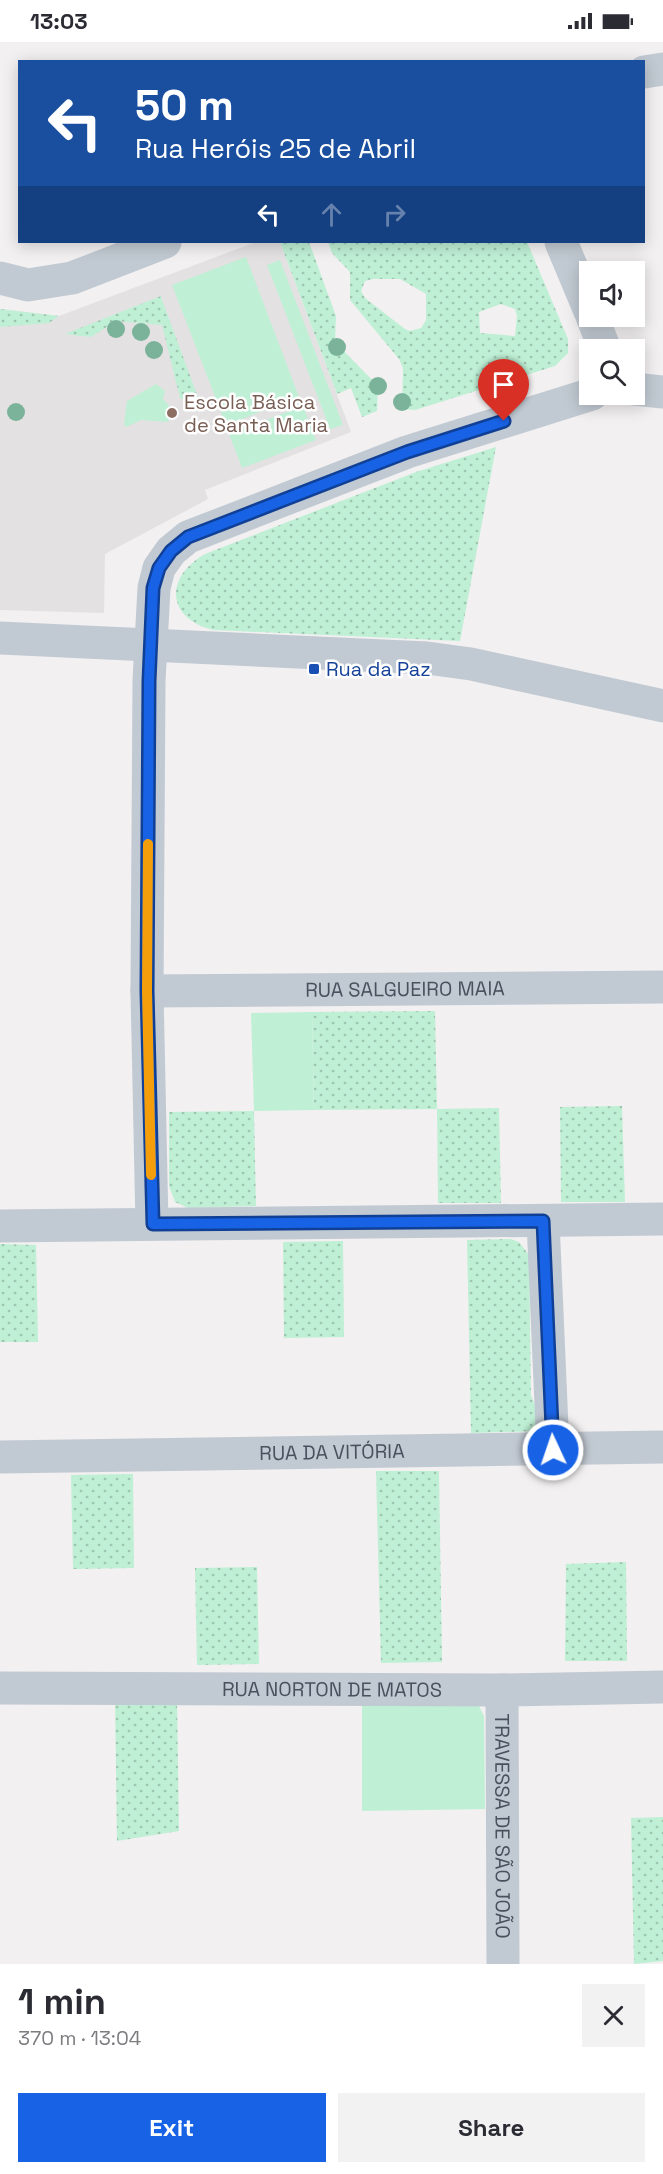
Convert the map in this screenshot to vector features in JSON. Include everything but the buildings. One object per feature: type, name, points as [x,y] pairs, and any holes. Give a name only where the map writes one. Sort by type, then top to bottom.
[{"type":"street","points":[[645,72],[663,69]]},
{"type":"street","points":[[0,278],[28,285],[72,278],[162,243]]},
{"type":"street","points":[[561,243],[579,285]]},
{"type":"street","points":[[645,390],[663,392]]},
{"type":"street","points":[[153,1224],[147,991],[149,681],[153,588],[159,568],[171,551],[188,537],[407,452],[579,398]]},
{"type":"street","points":[[0,638],[120,642],[152,647],[427,658],[471,664],[663,706]]},
{"type":"street","name":"RUA SALGUEIRO MAIA","points":[[147,991],[663,987]]},
{"type":"street","points":[[0,1226],[663,1219]]},
{"type":"street","points":[[543,1221],[553,1450]]},
{"type":"street","name":"RUA DA VITÓRIA","points":[[0,1457],[663,1447]]},
{"type":"street","name":"RUA NORTON DE MATOS","points":[[0,1688],[502,1690],[663,1687]]},
{"type":"street","name":"TRAVESSA DE SÃO JOÃO","points":[[502,1690],[503,1964]]},
{"type":"shaded area","name":"Escola Básica de Santa Maria","points":[[253,243],[280,243],[351,432],[205,490],[208,499],[105,554],[104,613],[0,610],[0,309],[59,316]]},
{"type":"green space","points":[[280,243],[309,243],[336,316],[335,342],[378,386],[377,411],[362,417],[351,388],[337,394]]},
{"type":"green space","points":[[328,243],[527,243],[568,339],[568,353],[555,366],[415,410],[402,409],[403,368],[399,359],[350,300],[350,272],[332,253]],"holes":[[[400,279],[426,294],[426,320],[421,328],[410,331],[405,329],[365,298],[361,291],[365,281]],[[501,304],[515,309],[517,316],[515,336],[480,333],[479,312]]]},
{"type":"green space","points":[[246,257],[299,397],[226,425],[172,285]]},
{"type":"green space","points":[[280,260],[343,425],[330,429],[267,265]]},
{"type":"green space","points":[[161,296],[203,411],[180,398],[162,325],[116,321],[91,337],[65,334]]},
{"type":"green space","points":[[0,309],[59,316],[49,323],[0,327]]},
{"type":"green space","points":[[156,384],[165,391],[163,399],[172,409],[168,422],[141,420],[126,427],[124,424],[127,401]]},
{"type":"green space","points":[[303,406],[316,440],[242,468],[229,434]]},
{"type":"green space","points":[[496,447],[460,641],[214,630],[198,625],[179,607],[176,597],[177,586],[182,574],[205,554],[416,472]]},
{"type":"green space","points":[[435,1011],[437,1109],[314,1110],[312,1012]]},
{"type":"green space","points":[[312,1012],[314,1110],[254,1111],[251,1013]]},
{"type":"green space","points":[[622,1106],[625,1202],[561,1202],[560,1107]]},
{"type":"green space","points":[[499,1108],[501,1203],[438,1203],[437,1109]]},
{"type":"green space","points":[[254,1111],[256,1206],[188,1208],[175,1202],[169,1186],[169,1112]]},
{"type":"green space","points":[[510,1239],[519,1242],[529,1255],[531,1395],[538,1414],[537,1431],[471,1433],[467,1240]]},
{"type":"green space","points":[[343,1241],[344,1337],[284,1338],[283,1242]]},
{"type":"green space","points":[[0,1244],[36,1245],[38,1342],[0,1342]]},
{"type":"green space","points":[[376,1471],[439,1471],[442,1662],[381,1663]]},
{"type":"green space","points":[[133,1474],[134,1568],[73,1569],[71,1475]]},
{"type":"green space","points":[[626,1562],[627,1661],[565,1661],[566,1564]]},
{"type":"green space","points":[[257,1567],[259,1664],[197,1665],[195,1568]]},
{"type":"green space","points":[[362,1698],[477,1702],[484,1716],[485,1809],[362,1811]]},
{"type":"green space","points":[[177,1700],[179,1831],[117,1841],[115,1701]]},
{"type":"green space","points":[[663,1817],[663,1961],[634,1964],[631,1818]]},
{"type":"slow traffic","points":[[148,844],[147,991],[151,1175]]},
{"type":"place","name":"Escola Básica de Santa Maria","points":[[172,413]]},
{"type":"place","name":"Rua da Paz","points":[[314,669]]},
{"type":"route","points":[[504,421],[407,452],[188,537],[171,551],[159,568],[153,588],[149,681],[147,991],[153,1224],[543,1221],[553,1450]]}]
